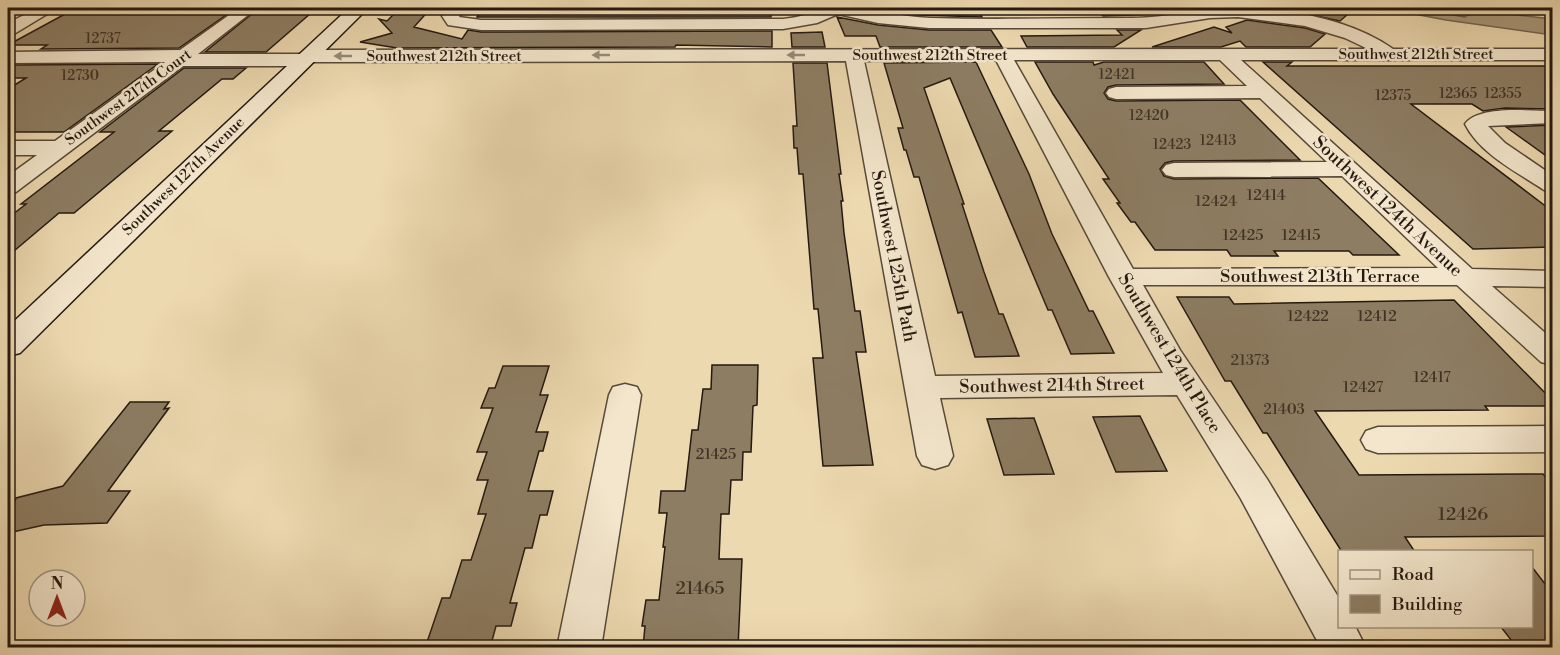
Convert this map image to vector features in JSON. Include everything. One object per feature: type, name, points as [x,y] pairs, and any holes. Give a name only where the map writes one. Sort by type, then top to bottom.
[{"type":"street","points":[[8,30],[49,8]]},
{"type":"street","name":"Southwest 217th Court","points":[[8,187],[249,8]]},
{"type":"street","name":"Southwest 127th Avenue","points":[[8,345],[360,8]]},
{"type":"street","points":[[455,14],[481,25],[783,24],[811,19],[836,8],[878,18],[914,22],[1045,23],[1159,22],[1226,10],[1287,18],[1348,32],[1369,41],[1389,54]]},
{"type":"street","points":[[1032,8],[1038,11],[1045,23]]},
{"type":"street","name":"Southwest 212th Street","points":[[8,57],[1552,54]]},
{"type":"street","name":"Southwest 125th Path","points":[[854,55],[935,456]]},
{"type":"street","name":"Southwest 124th Place","points":[[1002,55],[1123,277],[1185,384],[1246,475],[1344,648]]},
{"type":"street","name":"Southwest 124th Avenue","points":[[1225,55],[1552,355]]},
{"type":"street","points":[[1116,93],[1265,92]]},
{"type":"street","points":[[1552,117],[1488,118],[1476,124],[1481,133],[1552,185]]},
{"type":"street","points":[[8,148],[59,148]]},
{"type":"street","points":[[1174,170],[1348,170]]},
{"type":"street","name":"Southwest 213th Terrace","points":[[1123,277],[1552,279]]},
{"type":"street","name":"Southwest 214th Street","points":[[920,387],[1185,384]]},
{"type":"street","points":[[579,648],[626,394]]},
{"type":"street","points":[[1378,440],[1552,439]]},
{"type":"path","points":[[1484,8],[1552,14]]},
{"type":"water","points":[[1382,8],[1454,8],[1552,19],[1552,35],[1446,20]]},
{"type":"building","points":[[76,8],[236,8],[179,48],[41,49],[47,45],[8,45]]},
{"type":"building","points":[[259,8],[306,8],[299,13],[311,13],[266,52],[205,52]]},
{"type":"building","points":[[400,8],[431,8],[414,27],[462,39],[468,30],[481,32],[772,31],[772,47],[676,45],[675,47],[397,48],[360,42],[392,33],[379,19],[387,21]]},
{"type":"building","points":[[484,8],[771,8],[771,17],[477,17]]},
{"type":"building","points":[[867,8],[977,8],[982,17],[918,15]]},
{"type":"building","points":[[1095,8],[1178,8],[1164,14],[1103,16]]},
{"type":"building","points":[[1319,8],[1348,14],[1340,21],[1283,9]]},
{"type":"building","points":[[837,17],[878,25],[929,30],[991,30],[1002,47],[880,47],[876,36],[845,36]]},
{"type":"building","points":[[1247,20],[1305,28],[1325,34],[1310,47],[1246,47],[1240,41],[1221,47],[1152,47],[1214,27],[1232,33],[1226,27]]},
{"type":"building","points":[[1117,30],[1141,30],[1114,47],[1027,47],[1021,36],[1122,35]]},
{"type":"building","points":[[822,32],[825,47],[792,47],[791,33]]},
{"type":"building","points":[[976,62],[1029,174],[1052,234],[1089,311],[1093,311],[1114,353],[1071,354],[1052,310],[1048,310],[950,78],[924,88],[964,204],[962,204],[984,272],[999,314],[1003,314],[1019,356],[975,357],[962,312],[958,313],[919,177],[914,177],[906,150],[904,150],[898,128],[903,128],[884,63]]},
{"type":"building","points":[[1035,62],[1093,62],[1094,65],[1104,62],[1204,62],[1224,84],[1116,85],[1108,87],[1104,93],[1108,99],[1116,101],[1240,100],[1300,160],[1173,161],[1165,163],[1160,169],[1164,176],[1174,179],[1318,178],[1399,255],[1353,255],[1349,251],[1274,251],[1278,256],[1231,256],[1227,250],[1155,250],[1135,222],[1131,222],[1117,203],[1120,203],[1103,179],[1109,179],[1053,94]]},
{"type":"building","points":[[1263,62],[1292,62],[1287,66],[1552,66],[1552,109],[1505,108],[1483,111],[1472,104],[1411,104],[1552,211],[1552,247],[1473,249]]},
{"type":"building","points":[[793,63],[827,63],[841,174],[839,174],[844,233],[855,311],[860,311],[866,352],[856,352],[873,465],[823,466],[813,358],[823,358],[818,309],[814,309],[803,174],[799,174],[797,148],[794,148],[793,126],[797,126]]},
{"type":"building","points":[[158,64],[64,132],[8,132],[8,89],[26,78],[8,78],[8,69],[13,65]]},
{"type":"building","points":[[184,68],[246,68],[233,79],[222,79],[159,131],[172,131],[74,213],[59,213],[8,256],[8,218],[26,204],[21,204],[114,132],[100,132]]},
{"type":"building","points":[[1552,125],[1552,160],[1506,127]]},
{"type":"building","points":[[1177,297],[1229,297],[1234,304],[1454,300],[1552,400],[1552,406],[1485,406],[1488,410],[1315,411],[1359,475],[1543,474],[1552,484],[1552,536],[1405,537],[1414,550],[1341,550],[1267,433],[1263,433],[1231,381],[1225,381]]},
{"type":"building","points":[[712,365],[758,365],[757,405],[753,406],[751,452],[743,452],[742,480],[731,480],[729,514],[721,514],[719,559],[742,559],[738,648],[643,648],[645,626],[642,626],[646,600],[659,600],[667,513],[659,513],[661,491],[685,491],[692,430],[698,430],[703,389],[711,389]]},
{"type":"building","points":[[503,366],[549,366],[540,395],[548,395],[536,432],[548,432],[543,451],[539,451],[528,491],[553,491],[547,515],[540,515],[532,548],[525,548],[510,603],[517,603],[511,626],[496,626],[490,648],[425,648],[442,598],[450,598],[462,560],[471,560],[486,514],[478,514],[488,480],[477,480],[487,452],[477,452],[493,408],[481,408],[489,388],[495,388]]},
{"type":"building","points":[[130,402],[169,402],[164,409],[169,408],[108,491],[130,491],[107,523],[44,525],[8,533],[8,521],[16,498],[63,486]]},
{"type":"building","points":[[1140,416],[1167,471],[1116,472],[1093,417]]},
{"type":"building","points":[[1034,418],[1054,474],[1004,475],[987,419]]},
{"type":"building","points":[[1533,568],[1552,593],[1552,645],[1515,645],[1502,628],[1533,628]]}]
